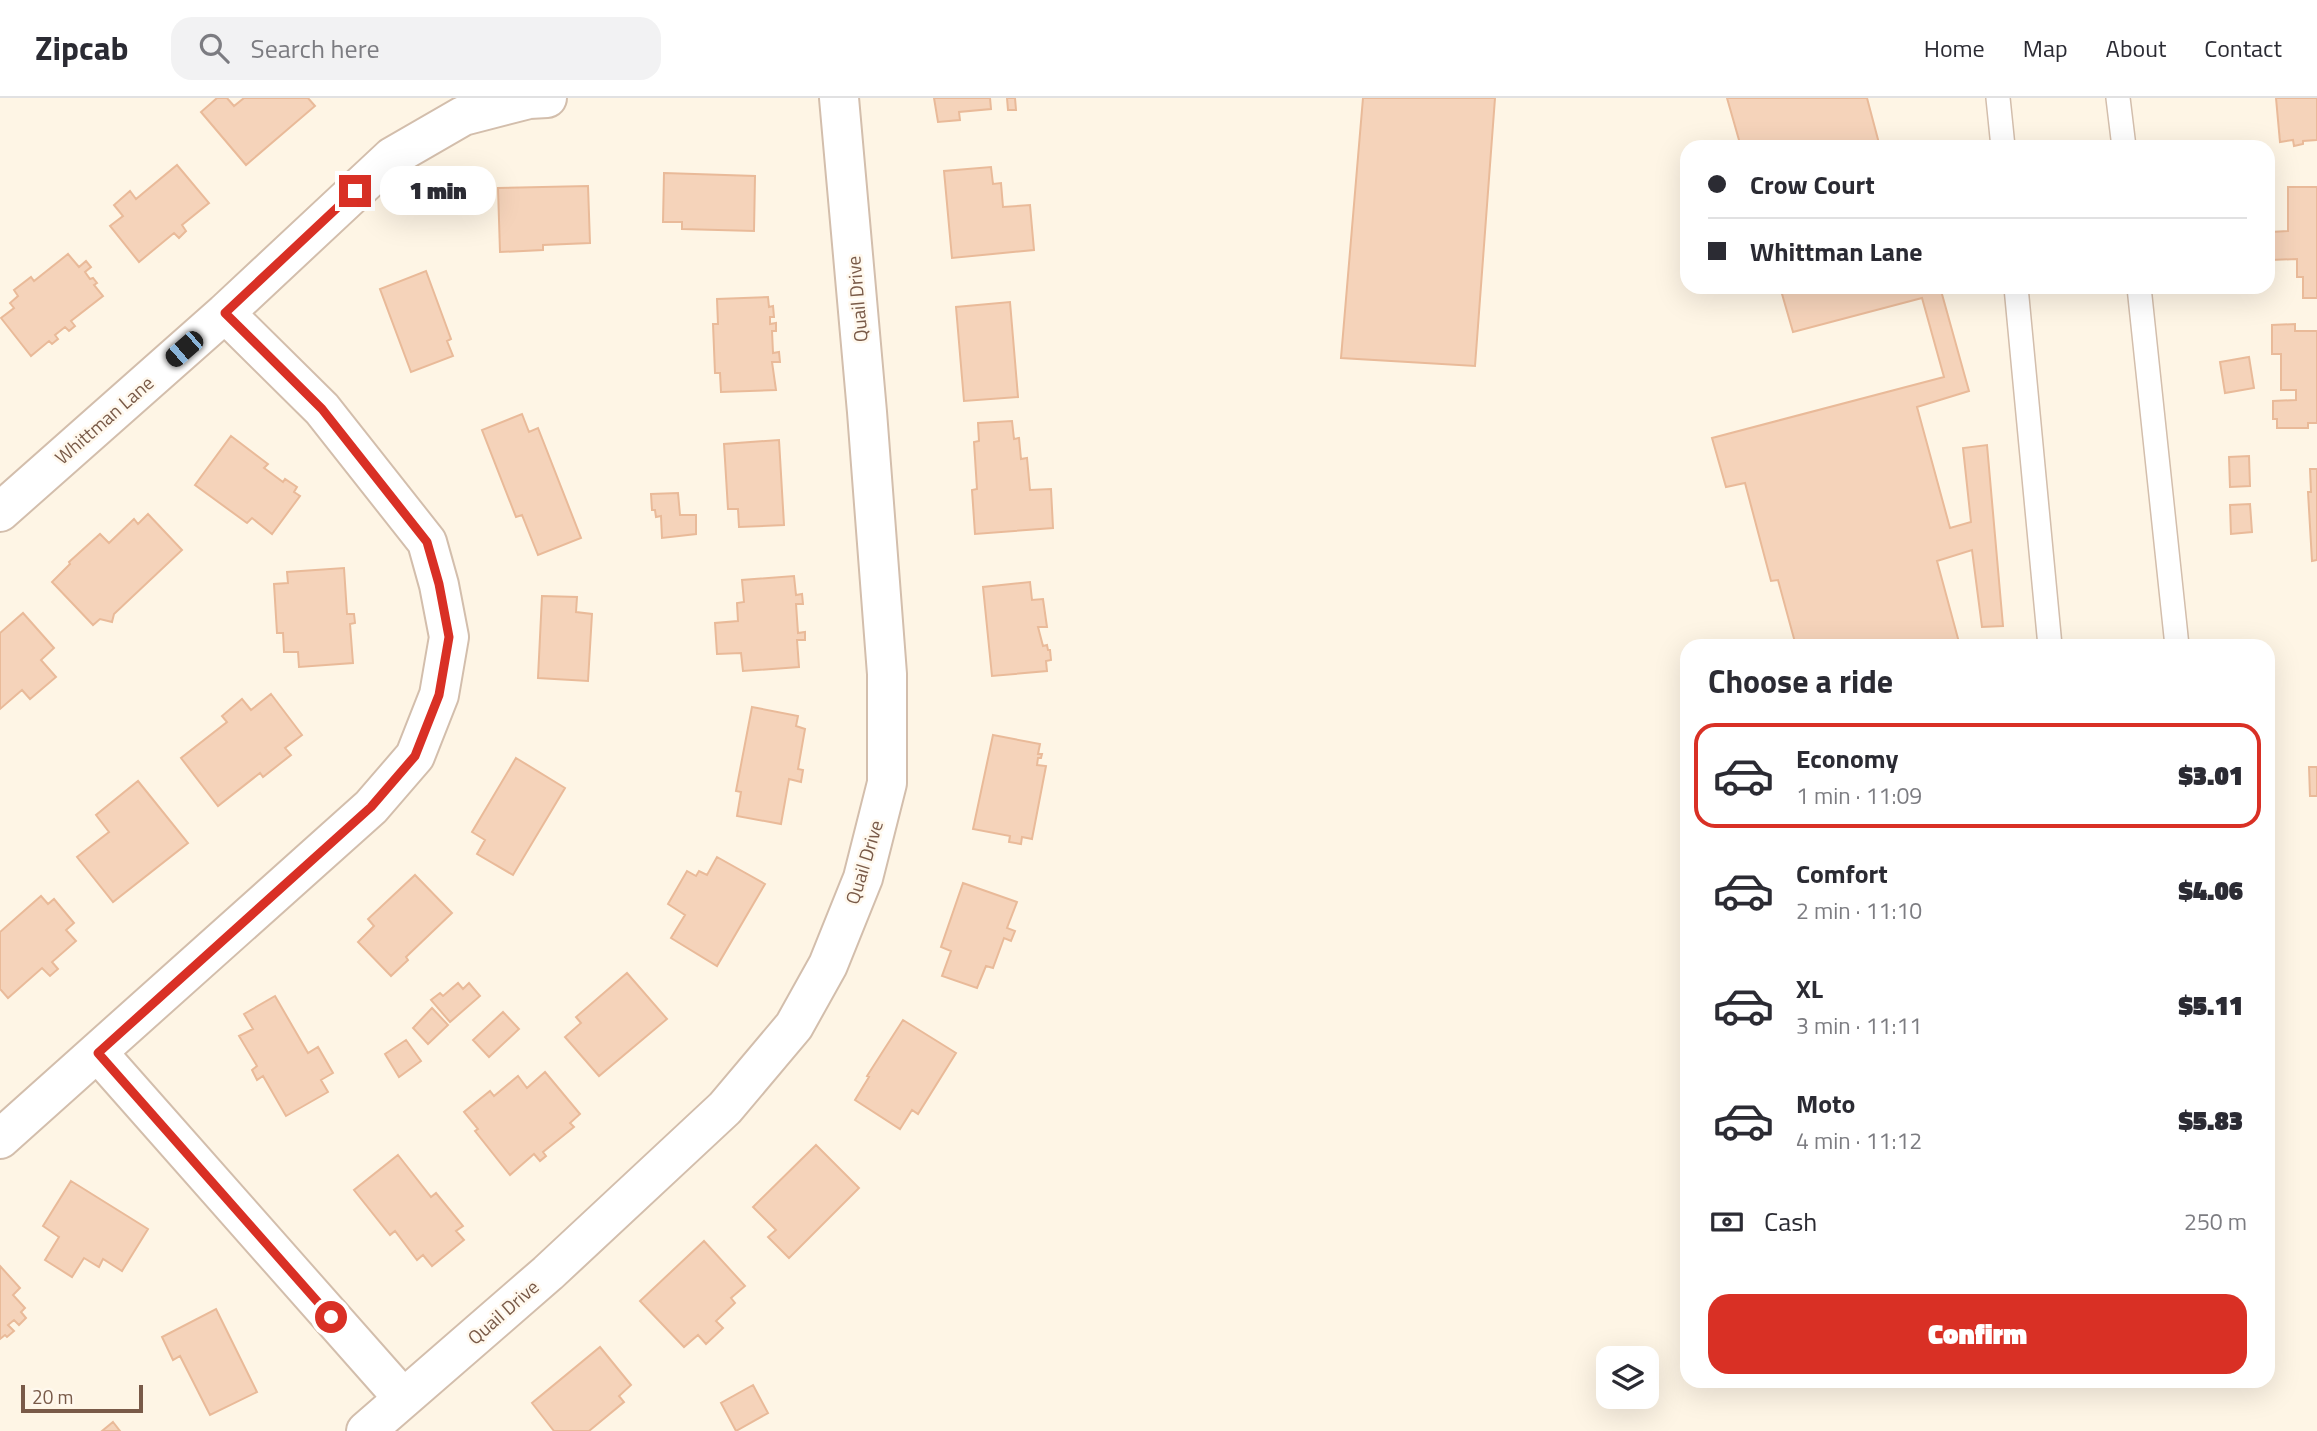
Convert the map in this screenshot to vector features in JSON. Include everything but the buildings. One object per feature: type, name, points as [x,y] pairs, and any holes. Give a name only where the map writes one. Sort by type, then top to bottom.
[{"type":"street","name":"Whittman Lane","points":[[0,512],[225,313],[393,156],[463,116],[529,99],[547,98]]},
{"type":"street","name":"Quail Drive","points":[[366,1431],[548,1273],[726,1108],[794,1026],[828,965],[863,878],[887,783],[887,674],[839,98]]},
{"type":"street","points":[[0,1139],[371,807],[415,756],[439,695],[449,637],[439,584],[427,542],[322,409],[225,313]]},
{"type":"street","points":[[98,1053],[403,1398]]},
{"type":"lane","points":[[1998,98],[2002,140]]},
{"type":"lane","points":[[2118,98],[2123,140]]},
{"type":"lane","points":[[2017,294],[2049,639]]},
{"type":"lane","points":[[2140,294],[2176,639]]},
{"type":"route","points":[[331,1317],[98,1053],[371,807],[415,756],[439,695],[449,637],[439,584],[427,542],[322,409],[225,313],[355,191]]}]
